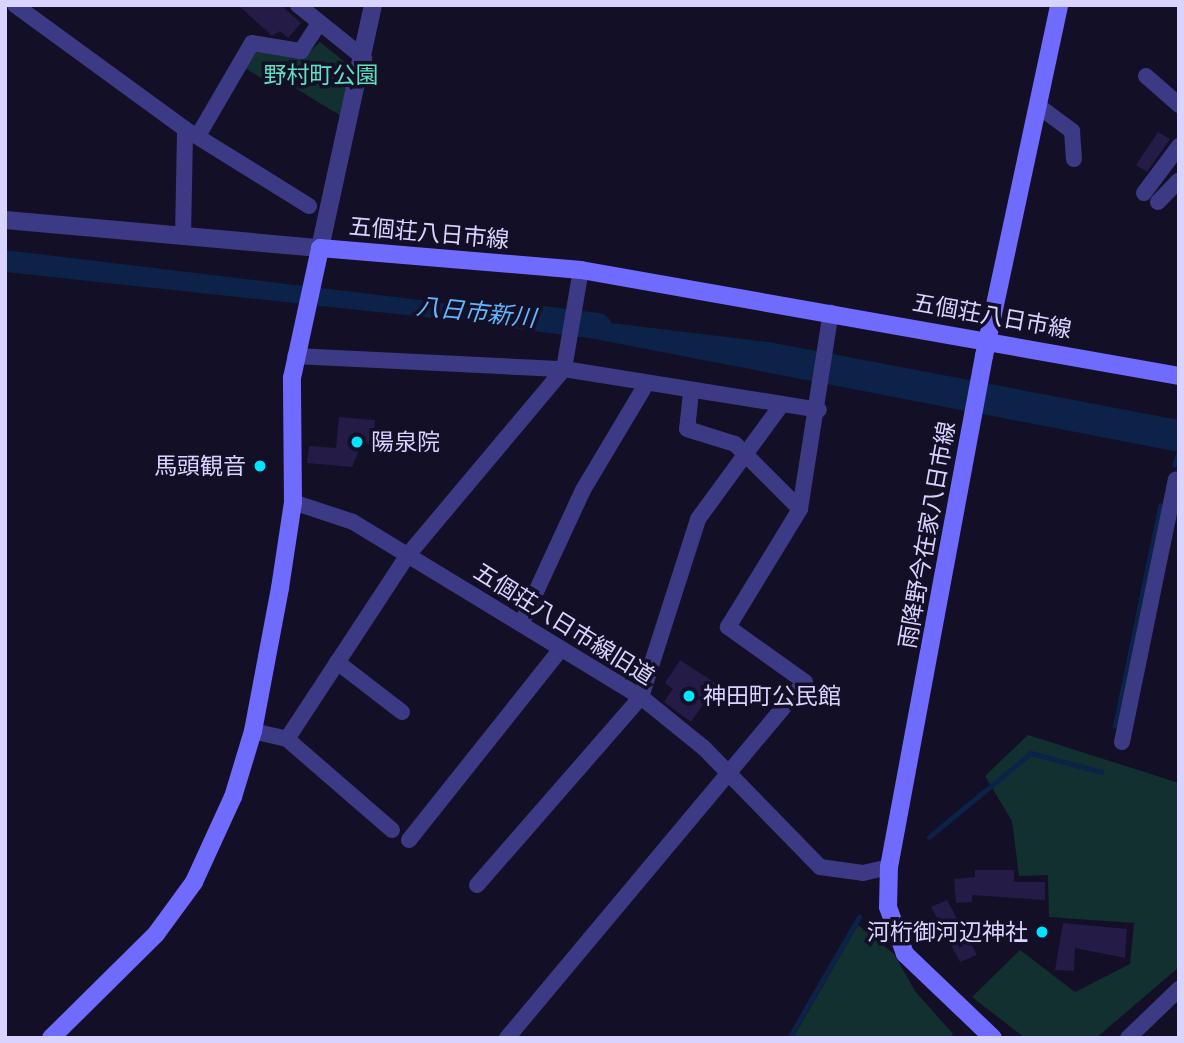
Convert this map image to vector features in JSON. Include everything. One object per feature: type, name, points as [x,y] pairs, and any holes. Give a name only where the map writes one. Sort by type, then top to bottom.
[{"type":"main road","name":"雨降野今在家八日市線","points":[[993,1038],[905,954],[888,907],[889,867],[986,348],[1059,5]]},
{"type":"main road","name":"五個荘八日市線","points":[[51,1038],[156,934],[194,882],[233,797],[253,731],[293,502],[295,356],[320,248],[581,271],[831,312],[986,348],[1179,376]]},
{"type":"street","points":[[15,5],[192,131],[309,206]]},
{"type":"street","points":[[299,5],[364,58]]},
{"type":"street","points":[[5,220],[320,248],[364,58],[373,5]]},
{"type":"street","points":[[183,237],[192,131],[252,43],[300,51],[318,23]]},
{"type":"street","points":[[1146,76],[1179,105]]},
{"type":"street","points":[[1037,105],[1072,131],[1074,159]]},
{"type":"street","points":[[1179,146],[1151,197],[1179,180]]},
{"type":"street","points":[[287,739],[407,555],[564,369],[581,271]]},
{"type":"street","points":[[507,1038],[805,682],[728,627],[800,509],[819,410],[831,312]]},
{"type":"street","points":[[295,356],[564,369],[645,386],[780,407],[819,410]]},
{"type":"street","points":[[522,622],[583,490],[645,386]]},
{"type":"street","points":[[691,392],[687,429],[745,454],[800,509]]},
{"type":"street","points":[[477,885],[641,697],[698,519],[780,407]]},
{"type":"street","points":[[1122,742],[1176,480]]},
{"type":"street","name":"五個荘八日市線旧道","points":[[293,502],[353,522],[522,622],[641,697],[728,771],[820,867],[863,873],[889,867]]},
{"type":"street","points":[[409,840],[561,649]]},
{"type":"street","points":[[337,662],[402,712]]},
{"type":"street","points":[[253,731],[287,739],[392,830]]},
{"type":"street","points":[[1128,1038],[1179,989]]},
{"type":"green space","name":"野村町公園","points":[[320,42],[355,70],[341,116],[274,75],[270,83],[243,67],[254,50],[303,58]]},
{"type":"green space","points":[[1028,735],[1179,783],[1179,967],[1096,1038],[1025,1038],[972,997],[1020,950],[1075,992],[1130,964],[1134,923],[1049,917],[1048,875],[1019,876],[1012,821],[985,776]]},
{"type":"green space","points":[[858,925],[894,954],[915,991],[953,1034],[950,1038],[793,1038]]},
{"type":"water","points":[[5,250],[769,342],[1179,420],[1179,452],[553,331],[5,272]]},
{"type":"building","points":[[238,5],[281,5],[301,23],[288,38],[280,31],[272,36]]},
{"type":"building","points":[[1158,132],[1170,139],[1147,172],[1136,165]]},
{"type":"building","name":"陽泉院","points":[[339,417],[375,420],[373,444],[362,443],[352,467],[307,463],[309,446],[336,448]]},
{"type":"building","name":"神田町公民館","points":[[680,660],[717,684],[691,722],[664,702],[673,689],[665,683]]},
{"type":"building","points":[[975,870],[1014,870],[1014,882],[1045,882],[1045,900],[972,895],[972,902],[956,903],[954,879],[975,877]]},
{"type":"building","points":[[947,900],[977,955],[960,962],[931,907]]},
{"type":"building","points":[[1063,923],[1127,929],[1125,958],[1075,948],[1074,971],[1055,970]]},
{"type":"waterway","name":"八日市新川","points":[[512,315],[598,326]]},
{"type":"waterway","points":[[1174,465],[1179,452]]},
{"type":"waterway","points":[[1115,726],[1160,506]]},
{"type":"waterway","points":[[929,837],[1031,753],[1102,772]]},
{"type":"waterway","points":[[789,1038],[859,917]]},
{"type":"place","name":"陽泉院","points":[[357,442]]},
{"type":"place","name":"馬頭観音","points":[[260,466]]},
{"type":"place","name":"神田町公民館","points":[[689,696]]},
{"type":"place","name":"河桁御河辺神社","points":[[1042,932]]}]
